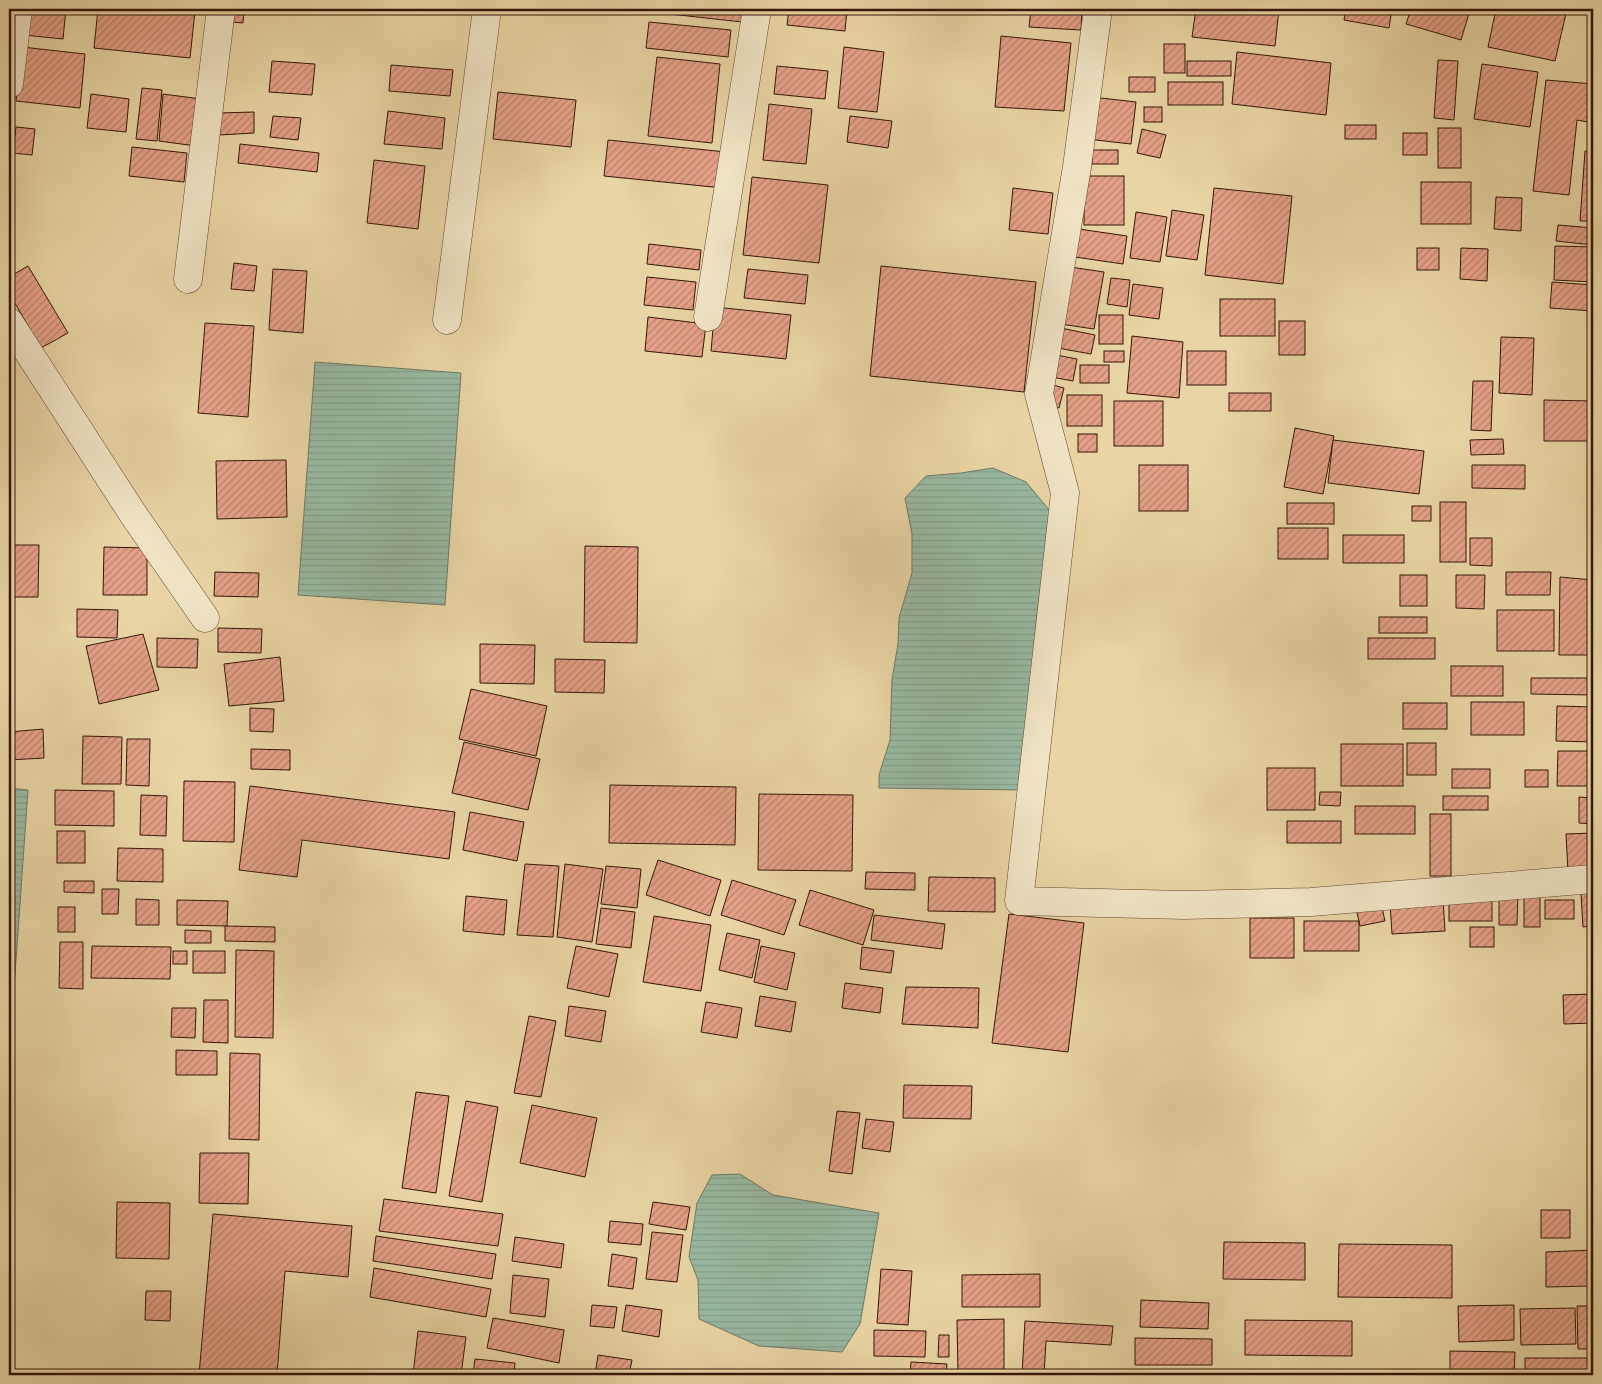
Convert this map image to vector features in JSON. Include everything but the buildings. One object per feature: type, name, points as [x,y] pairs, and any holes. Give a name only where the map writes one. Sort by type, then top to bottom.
[{"type":"street","points":[[9,84],[18,9]]},
{"type":"street","points":[[188,279],[220,9]]},
{"type":"street","points":[[448,320],[487,9]]},
{"type":"street","points":[[708,317],[757,9]]},
{"type":"street","points":[[1098,9],[1075,176],[1039,394],[1065,493],[1019,901],[1184,905],[1311,902],[1593,878]]},
{"type":"street","points":[[9,322],[132,514],[205,618]]},
{"type":"shaded area","points":[[315,362],[461,373],[445,605],[298,595]]},
{"type":"shaded area","points":[[993,468],[1026,482],[1050,511],[1037,615],[1020,790],[879,788],[879,775],[890,740],[892,680],[898,644],[899,618],[912,573],[912,534],[905,498],[926,476]]},
{"type":"shaded area","points":[[9,788],[28,790],[13,1003],[9,1003]]},
{"type":"shaded area","points":[[740,1174],[773,1195],[879,1213],[860,1324],[842,1352],[759,1346],[699,1319],[698,1280],[689,1257],[697,1203],[712,1175]]}]
